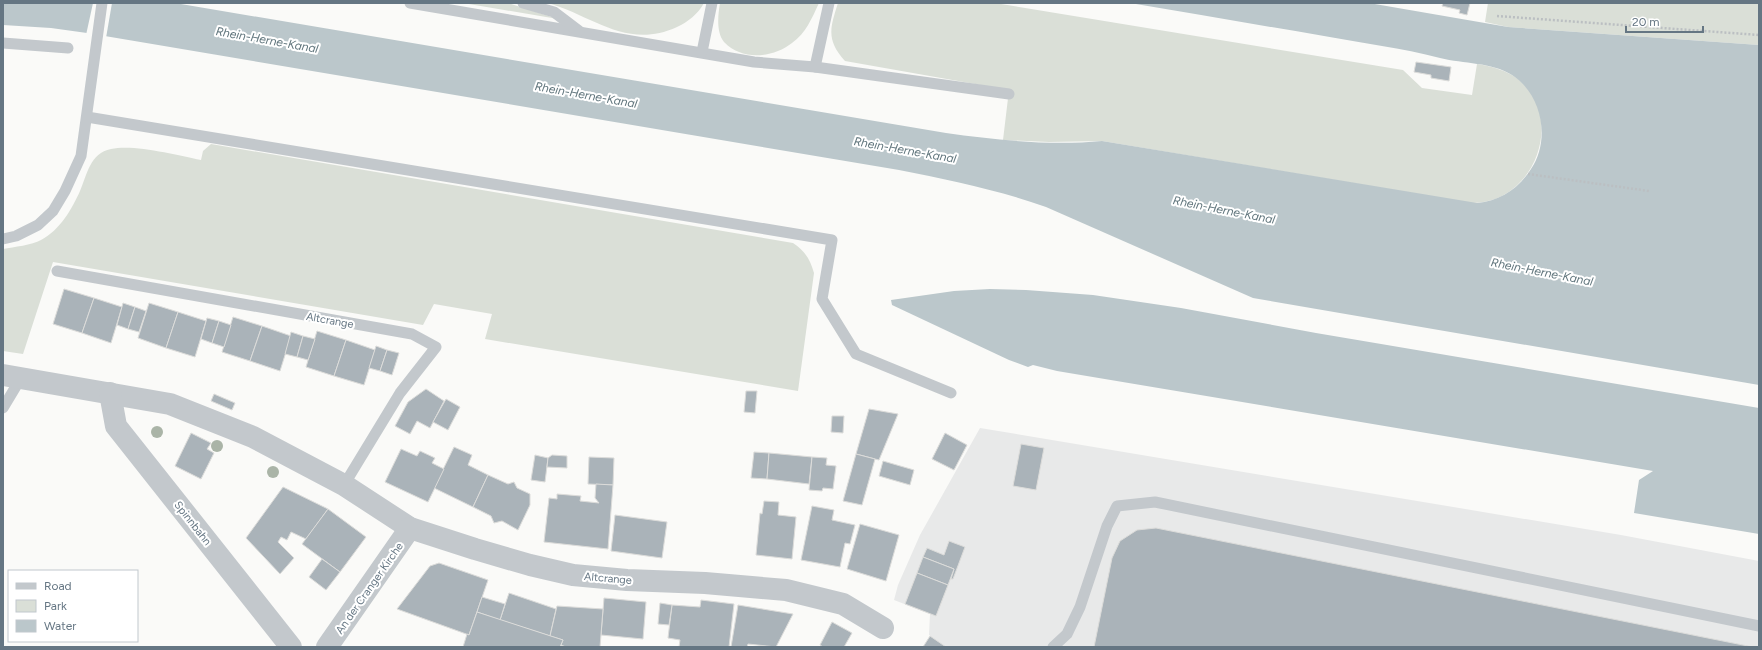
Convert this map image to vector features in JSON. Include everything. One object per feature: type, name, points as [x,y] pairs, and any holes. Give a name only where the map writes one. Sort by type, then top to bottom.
[{"type":"street","name":"Altcrange","points":[[12,377],[170,404],[253,437],[344,486],[410,528],[475,550],[573,575],[627,580],[705,583],[786,590],[843,604],[883,628]]},
{"type":"street","name":"Spinnbahn","points":[[110,393],[116,426],[291,647]]},
{"type":"street","name":"An der Cranger Kirche","points":[[327,647],[410,528]]},
{"type":"lane","points":[[3,239],[16,236],[38,225],[53,211],[65,191],[81,156],[102,3]]},
{"type":"lane","points":[[410,3],[754,62],[815,67],[1009,94]]},
{"type":"lane","points":[[523,3],[554,12],[581,32]]},
{"type":"lane","points":[[702,52],[712,3]]},
{"type":"lane","points":[[815,67],[829,3]]},
{"type":"lane","points":[[3,43],[68,48]]},
{"type":"lane","points":[[87,117],[832,240],[822,299],[856,354],[951,393]]},
{"type":"lane","name":"Altcrange","points":[[57,271],[412,334],[436,347],[400,393],[344,486]]},
{"type":"lane","points":[[3,408],[12,377]]},
{"type":"lane","points":[[1053,647],[1067,634],[1080,607],[1107,526],[1117,506],[1155,502],[1759,626]]},
{"type":"path","points":[[1497,16],[1759,35]]},
{"type":"path","points":[[1528,174],[1649,191]]},
{"type":"shaded area","points":[[980,428],[1621,535],[1759,561],[1759,647],[946,647],[929,635],[930,614],[894,600],[898,585],[920,535]]},
{"type":"green space","points":[[463,3],[508,3],[558,19],[546,17]]},
{"type":"green space","points":[[548,3],[704,3],[696,14],[681,25],[659,33],[642,35],[626,33],[611,28]]},
{"type":"green space","points":[[720,3],[819,3],[808,25],[801,35],[792,43],[776,52],[748,55],[731,48],[721,38],[718,18]]},
{"type":"green space","points":[[838,3],[995,3],[1403,70],[1422,88],[1472,95],[1477,64],[1500,69],[1512,75],[1529,91],[1539,110],[1542,131],[1538,152],[1528,172],[1514,188],[1495,199],[1472,203],[1102,141],[1049,142],[1003,140],[1009,90],[845,61],[835,47],[831,34]]},
{"type":"green space","points":[[1488,3],[1759,3],[1759,45],[1508,27],[1485,22]]},
{"type":"green space","points":[[211,144],[793,243],[801,249],[806,256],[814,273],[798,391],[485,339],[492,314],[434,304],[423,325],[53,262],[23,354],[3,351],[3,249],[37,242],[54,231],[60,225],[73,205],[90,166],[98,155],[104,151],[120,148],[143,149],[201,160],[203,151]]},
{"type":"water","name":"Rhein-Herne-Kanal","points":[[3,3],[175,3],[946,133],[1043,143],[1102,141],[1477,203],[1501,197],[1514,188],[1531,169],[1541,145],[1542,132],[1536,105],[1522,83],[1512,75],[1486,65],[1449,60],[1397,48],[1130,3],[1369,3],[1508,27],[1759,45],[1759,385],[1253,298],[1046,207],[992,190],[899,170],[87,33],[51,28],[3,25]]},
{"type":"water","points":[[990,289],[1093,295],[1181,308],[1316,333],[1759,408],[1759,534],[1634,513],[1639,480],[1653,471],[1057,371],[1033,365],[1028,367],[1009,360],[892,305],[891,300],[954,291]]},
{"type":"pier","points":[[93,3],[112,3],[106,38],[86,35]]},
{"type":"building","points":[[1443,3],[1470,3],[1467,15],[1459,13],[1460,10],[1442,6]]},
{"type":"building","points":[[1416,62],[1451,67],[1449,81],[1431,78],[1431,75],[1414,72]]},
{"type":"building","points":[[64,289],[94,298],[82,333],[53,324]]},
{"type":"building","points":[[94,298],[122,307],[111,343],[82,333]]},
{"type":"building","points":[[123,303],[135,307],[128,329],[117,325]]},
{"type":"building","points":[[149,303],[178,312],[166,348],[138,338]]},
{"type":"building","points":[[135,307],[146,311],[139,332],[128,329]]},
{"type":"building","points":[[178,312],[206,321],[195,357],[166,348]]},
{"type":"building","points":[[233,317],[262,326],[250,361],[222,352]]},
{"type":"building","points":[[207,318],[219,321],[212,343],[201,339]]},
{"type":"building","points":[[219,321],[231,325],[224,347],[212,343]]},
{"type":"building","points":[[262,326],[291,336],[280,371],[250,361]]},
{"type":"building","points":[[317,331],[346,340],[334,376],[306,367]]},
{"type":"building","points":[[291,332],[303,336],[297,357],[285,354]]},
{"type":"building","points":[[303,336],[315,339],[308,360],[297,357]]},
{"type":"building","points":[[346,340],[375,350],[364,385],[334,376]]},
{"type":"building","points":[[376,346],[387,350],[380,371],[369,368]]},
{"type":"building","points":[[387,350],[399,353],[392,375],[380,371]]},
{"type":"building","points":[[426,389],[444,401],[430,428],[417,421],[410,434],[395,426],[408,402]]},
{"type":"building","points":[[746,391],[757,391],[755,413],[744,412]]},
{"type":"building","points":[[214,394],[235,403],[232,410],[211,401]]},
{"type":"building","points":[[446,399],[460,407],[448,430],[433,422]]},
{"type":"building","points":[[869,409],[898,414],[879,460],[856,454]]},
{"type":"building","points":[[832,416],[844,416],[843,433],[831,432]]},
{"type":"building","points":[[191,433],[211,443],[207,449],[214,453],[201,479],[175,466]]},
{"type":"building","points":[[945,433],[967,445],[954,470],[932,459]]},
{"type":"building","points":[[1021,444],[1044,448],[1036,490],[1013,486]]},
{"type":"building","points":[[454,447],[472,455],[468,465],[488,475],[473,507],[434,488]]},
{"type":"building","points":[[401,449],[417,456],[420,451],[435,458],[432,463],[444,469],[428,502],[385,482]]},
{"type":"building","points":[[754,452],[769,453],[767,479],[751,478]]},
{"type":"building","points":[[769,453],[812,457],[809,484],[767,479]]},
{"type":"building","points":[[856,454],[875,459],[862,505],[843,501]]},
{"type":"building","points":[[535,455],[548,458],[545,482],[531,480]]},
{"type":"building","points":[[552,455],[567,456],[567,468],[547,467],[548,458]]},
{"type":"building","points":[[589,457],[614,458],[613,485],[588,484]]},
{"type":"building","points":[[812,457],[827,458],[826,465],[836,466],[833,489],[823,488],[822,491],[809,490]]},
{"type":"building","points":[[883,461],[914,470],[910,485],[879,476]]},
{"type":"building","points":[[488,475],[508,484],[514,482],[517,488],[530,494],[530,505],[518,530],[502,521],[494,523],[491,516],[473,507]]},
{"type":"building","points":[[596,484],[613,485],[608,549],[544,542],[549,498],[557,499],[557,494],[581,496],[580,501],[599,503],[595,498]]},
{"type":"building","points":[[283,487],[328,509],[306,539],[291,532],[287,540],[281,537],[278,542],[294,558],[280,574],[246,538]]},
{"type":"building","points":[[764,501],[779,502],[778,515],[796,517],[792,559],[756,555],[760,513],[762,514]]},
{"type":"building","points":[[812,506],[834,510],[832,520],[855,525],[850,544],[845,543],[840,567],[801,560]]},
{"type":"building","points":[[328,509],[366,537],[340,572],[302,544]]},
{"type":"building","points":[[615,515],[667,522],[662,558],[611,551]]},
{"type":"building","points":[[860,524],[899,535],[886,581],[847,569]]},
{"type":"building","points":[[1156,528],[1753,647],[1094,647],[1112,558],[1120,541],[1137,530]]},
{"type":"building","points":[[949,541],[965,547],[953,579],[951,579],[954,569],[923,557],[927,548],[944,555]]},
{"type":"building","points":[[923,557],[954,569],[948,585],[917,573]]},
{"type":"building","points":[[322,559],[340,572],[326,590],[309,577]]},
{"type":"building","points":[[439,563],[488,580],[469,635],[397,609],[430,566]]},
{"type":"building","points":[[917,573],[948,585],[936,616],[905,604]]},
{"type":"building","points":[[509,593],[556,609],[550,636],[500,620]]},
{"type":"building","points":[[482,597],[505,604],[500,620],[477,612]]},
{"type":"building","points":[[604,598],[646,602],[643,639],[601,635]]},
{"type":"building","points":[[701,600],[734,604],[729,647],[679,647],[680,640],[668,638],[672,605],[700,607]]},
{"type":"building","points":[[660,603],[672,605],[669,625],[658,624]]},
{"type":"building","points":[[738,605],[793,614],[776,647],[748,644],[747,647],[731,647]]},
{"type":"building","points":[[557,606],[603,609],[600,647],[566,647],[561,645],[563,640],[550,636]]},
{"type":"building","points":[[477,612],[563,640],[560,647],[463,647]]},
{"type":"building","points":[[832,622],[852,633],[844,647],[823,647],[820,645]]},
{"type":"building","points":[[930,636],[946,647],[923,647]]}]
